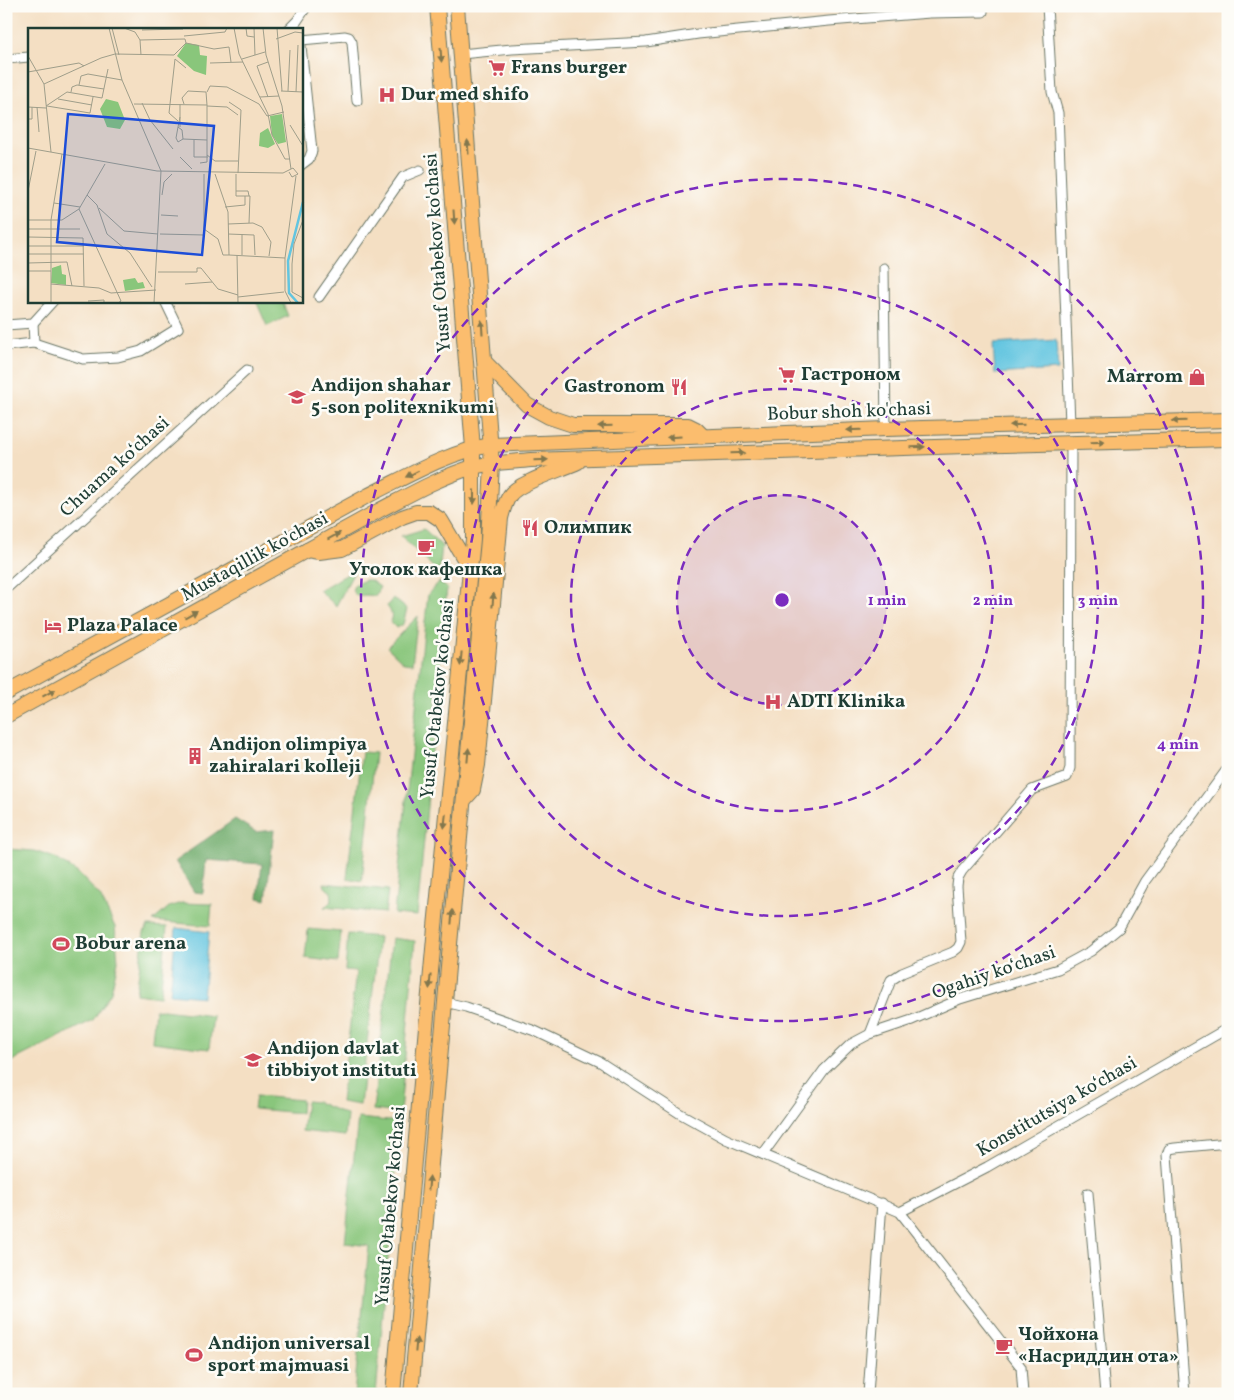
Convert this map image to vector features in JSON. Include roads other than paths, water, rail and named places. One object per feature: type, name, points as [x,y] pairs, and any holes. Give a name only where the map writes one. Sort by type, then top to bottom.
[{"type":"main road","name":"Yusuf Otabekov ko'chasi","points":[[393,1394],[435,927],[473,539],[474,467],[437,6]]},
{"type":"main road","name":"Yusuf Otabekov ko'chasi","points":[[412,1394],[445,1002],[488,540],[492,464],[457,6]]},
{"type":"main road","points":[[485,362],[527,405],[549,417],[573,425],[588,426],[688,425],[696,429],[702,436]]},
{"type":"main road","name":"Bobur shoh ko'chasi","points":[[472,448],[492,445],[886,429],[1225,420]]},
{"type":"main road","points":[[1225,420],[1226,439]]},
{"type":"main road","name":"Bobur shoh ko'chasi","points":[[474,467],[492,464],[584,459],[1071,442],[1226,439]]},
{"type":"main road","name":"Mustaqillik ko'chasi","points":[[6,692],[369,495],[472,448]]},
{"type":"main road","points":[[463,801],[473,790],[478,765],[501,518],[504,505],[510,494],[519,487],[584,459]]},
{"type":"main road","name":"Mustaqillik ko'chasi","points":[[6,716],[438,480],[474,467]]},
{"type":"main road","points":[[307,550],[319,552],[342,550],[402,517],[416,512],[428,512],[441,520],[470,569]]},
{"type":"street","points":[[298,25],[307,6]]},
{"type":"street","points":[[461,54],[512,49],[646,42],[698,34],[830,21],[982,12],[983,6]]},
{"type":"street","points":[[1047,6],[1052,92],[1058,113],[1070,424]]},
{"type":"street","points":[[302,40],[349,37],[352,42],[357,101]]},
{"type":"street","points":[[302,56],[312,151],[309,159],[302,164]]},
{"type":"street","points":[[6,59],[28,57]]},
{"type":"street","points":[[319,297],[403,177],[420,170]]},
{"type":"street","points":[[884,268],[886,429]]},
{"type":"street","points":[[6,325],[33,323],[52,302]]},
{"type":"street","points":[[6,346],[34,343],[83,360],[118,357],[141,351],[178,328],[165,302]]},
{"type":"street","points":[[33,323],[34,343]]},
{"type":"street","name":"Chuama koʻchasi","points":[[6,589],[247,370]]},
{"type":"street","points":[[870,1034],[891,980],[902,973],[953,952],[958,948],[961,942],[957,886],[958,878],[962,872],[1032,790],[1067,777],[1070,768],[1071,442]]},
{"type":"street","name":"Ogahiy koʻchasi","points":[[763,1154],[824,1070],[850,1044],[870,1034],[912,1020],[960,999],[1058,969],[1091,951],[1119,928],[1145,881],[1228,768]]},
{"type":"street","points":[[445,1002],[474,1010],[535,1032],[600,1062],[679,1113],[726,1139],[900,1212],[1021,1367],[1023,1394]]},
{"type":"street","name":"Konstitutsiya koʻchasi","points":[[900,1212],[987,1167],[1228,1028]]},
{"type":"street","points":[[1186,1394],[1167,1155],[1169,1149],[1228,1143]]},
{"type":"street","points":[[1088,1194],[1105,1394]]},
{"type":"street","points":[[868,1394],[882,1203]]},
{"type":"water","points":[[1056,340],[1058,370],[995,374],[993,344]]},
{"type":"water","points":[[176,928],[209,932],[203,997],[170,994]]},
{"type":"place","name":"Frans burger","points":[[497,68]]},
{"type":"place","name":"Dur med shifo","points":[[387,95]]},
{"type":"place","name":"Гастроном","points":[[787,375]]},
{"type":"place","name":"Marrom","points":[[1197,377]]},
{"type":"place","name":"Gastronom","points":[[679,387]]},
{"type":"place","name":"Andijon shahar 5-son politexnikumi","points":[[297,397]]},
{"type":"place","name":"Олимпик","points":[[530,528]]},
{"type":"place","name":"Уголок кафешка","points":[[426,547]]},
{"type":"place","name":"Plaza Palace","points":[[53,626]]},
{"type":"place","name":"ADTI Klinika","points":[[773,702]]},
{"type":"place","name":"Andijon olimpiya zahiralari kolleji","points":[[195,756]]},
{"type":"place","name":"Bobur arena","points":[[61,944]]},
{"type":"place","name":"Andijon davlat tibbiyot instituti","points":[[253,1060]]},
{"type":"place","name":"Чойхона «Насриддин ота»","points":[[1004,1346]]},
{"type":"place","name":"Andijon universal sport majmuasi","points":[[194,1355]]}]
